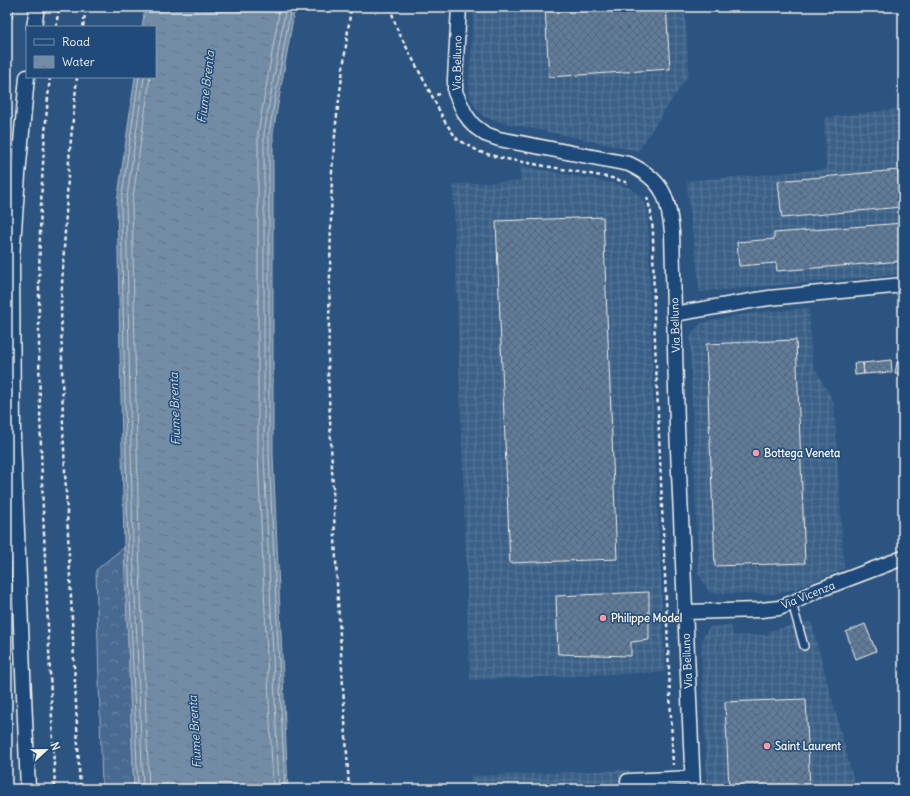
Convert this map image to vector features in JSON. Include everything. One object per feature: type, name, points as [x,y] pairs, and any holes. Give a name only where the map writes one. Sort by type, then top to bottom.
[{"type":"street","points":[[34,26],[37,7]]},
{"type":"street","name":"Via Belluno","points":[[459,7],[455,92],[462,108],[473,125],[485,134],[499,139],[629,164],[656,181],[663,193],[669,210],[672,232],[677,427],[693,784]]},
{"type":"street","points":[[27,78],[12,258],[10,439],[28,789]]},
{"type":"street","points":[[674,314],[769,298],[903,285]]},
{"type":"street","name":"Via Vicenza","points":[[685,612],[761,610],[779,608],[903,558]]},
{"type":"street","points":[[628,781],[647,784],[674,779],[693,784]]},
{"type":"lane","points":[[792,603],[804,646]]},
{"type":"path","points":[[56,26],[59,7]]},
{"type":"path","points":[[83,26],[86,7]]},
{"type":"path","points":[[349,789],[337,584],[328,373],[332,171],[336,123],[351,7]]},
{"type":"path","points":[[390,7],[397,29],[445,122],[457,139],[480,152],[502,158],[612,178],[628,182],[634,186]]},
{"type":"path","points":[[50,78],[45,120],[40,215],[38,351],[41,463],[55,789]]},
{"type":"path","points":[[76,78],[61,303],[63,428],[80,789]]},
{"type":"path","points":[[432,96],[455,92]]},
{"type":"path","points":[[643,193],[646,196],[651,213],[653,231],[654,317],[674,779]]},
{"type":"shaded area","points":[[474,7],[685,7],[689,74],[638,151],[492,120],[483,116],[476,108],[470,97],[469,82]]},
{"type":"shaded area","points":[[903,108],[903,274],[700,292],[686,181],[826,169],[824,118]]},
{"type":"shaded area","points":[[520,166],[617,184],[630,188],[642,198],[648,214],[653,399],[665,672],[470,680],[453,184],[520,181]]},
{"type":"shaded area","points":[[809,308],[812,363],[834,403],[844,569],[798,588],[775,594],[710,593],[698,573],[690,338],[696,328],[702,323],[752,313]]},
{"type":"shaded area","points":[[811,621],[856,789],[707,789],[701,649],[702,639],[705,633],[710,627],[731,625],[733,636],[768,635],[769,631]]},
{"type":"shaded area","points":[[629,770],[629,789],[472,789],[471,776]]},
{"type":"green space","points":[[124,547],[134,789],[102,789],[96,570]]},
{"type":"water","name":"Fiume Brenta","points":[[145,7],[295,7],[273,133],[273,455],[288,789],[134,789],[124,547],[117,203],[135,78],[156,78],[156,26],[142,26]]},
{"type":"building","points":[[7,7],[14,7],[12,19],[7,18]]},
{"type":"building","points":[[545,7],[666,7],[670,69],[549,77]]},
{"type":"building","points":[[900,113],[903,113],[903,142]]},
{"type":"building","points":[[898,170],[901,207],[782,218],[778,181]]},
{"type":"building","points":[[603,217],[617,559],[510,563],[496,221]]},
{"type":"building","points":[[903,223],[903,261],[777,271],[776,263],[739,266],[737,242],[774,239],[774,233]]},
{"type":"building","name":"Bottega Veneta","points":[[796,340],[805,563],[715,566],[706,344]]},
{"type":"building","points":[[891,360],[892,372],[864,374],[863,363]]},
{"type":"building","points":[[897,362],[903,363],[903,374],[895,373]]},
{"type":"building","points":[[854,363],[863,363],[864,374],[855,375]]},
{"type":"building","name":"Philippe Model","points":[[649,592],[649,640],[631,642],[631,656],[558,654],[556,596]]},
{"type":"building","points":[[865,624],[876,651],[856,659],[846,632]]},
{"type":"building","name":"Saint Laurent","points":[[806,699],[810,789],[729,789],[725,702]]},
{"type":"place","name":"Bottega Veneta","points":[[756,453]]},
{"type":"place","name":"Philippe Model","points":[[603,618]]},
{"type":"place","name":"Saint Laurent","points":[[767,746]]}]
